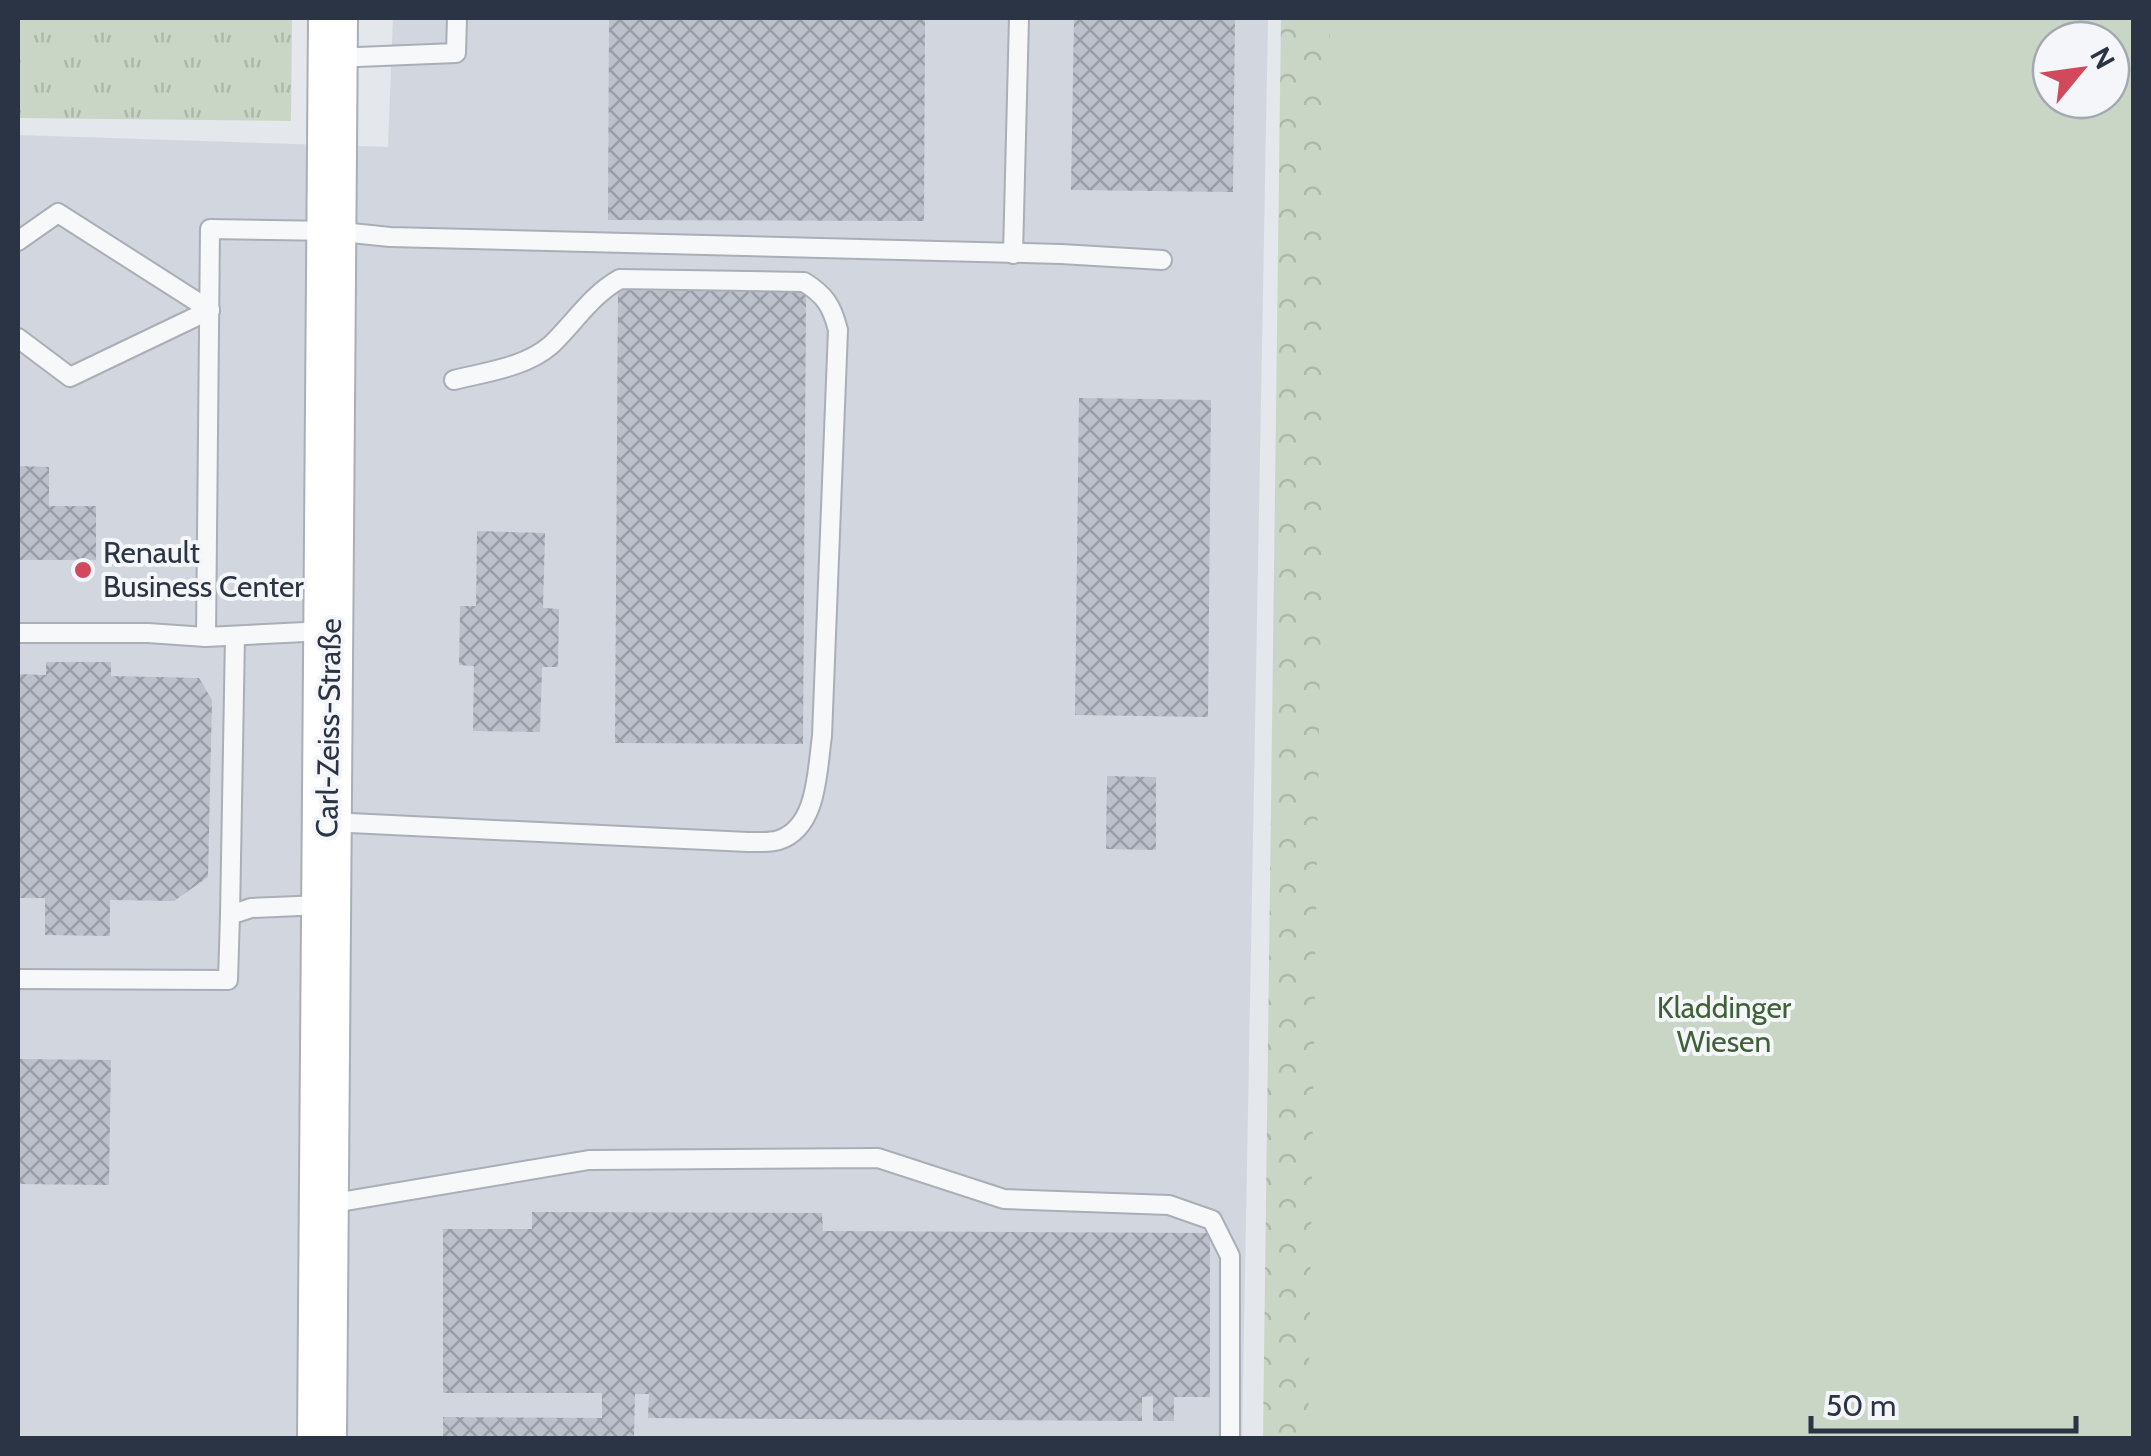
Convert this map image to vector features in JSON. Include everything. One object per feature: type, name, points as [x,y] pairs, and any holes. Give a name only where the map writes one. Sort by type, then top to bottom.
[{"type":"main road","name":"Carl-Zeiss-Straße","points":[[322,1438],[333,38]]},
{"type":"lane","points":[[333,38],[456,53],[458,18]]},
{"type":"lane","points":[[1013,254],[1019,18]]},
{"type":"lane","points":[[18,241],[58,213],[210,310]]},
{"type":"lane","points":[[206,637],[210,230],[332,230],[390,237],[1162,260]]},
{"type":"lane","points":[[328,822],[748,842],[780,840],[800,826],[812,802],[822,736],[838,330],[824,294],[804,282],[620,279],[600,290],[548,348],[513,366],[454,380]]},
{"type":"lane","points":[[18,338],[70,377],[210,310]]},
{"type":"lane","points":[[18,633],[206,637],[330,631]]},
{"type":"lane","points":[[18,979],[228,980],[234,636]]},
{"type":"lane","points":[[230,916],[250,908],[328,905]]},
{"type":"lane","points":[[324,1204],[588,1160],[878,1158],[1004,1199],[1169,1205],[1212,1220],[1230,1256],[1230,1438]]},
{"type":"shaded area","points":[[393,18],[1268,18],[1242,1438],[18,1438],[18,135],[388,147]]},
{"type":"green space","points":[[18,18],[292,18],[291,121],[18,118]]},
{"type":"green space","points":[[1281,18],[1393,18],[1376,1438],[1263,1438]]},
{"type":"green space","name":"Kladdinger Wiesen","points":[[1330,18],[2133,18],[2133,1438],[1308,1438]]},
{"type":"building","points":[[609,18],[925,18],[924,221],[608,220]]},
{"type":"building","points":[[1074,18],[1235,18],[1233,192],[1071,190]]},
{"type":"building","points":[[618,290],[806,292],[803,744],[615,743]]},
{"type":"building","points":[[1079,398],[1211,400],[1208,717],[1075,715]]},
{"type":"building","points":[[18,466],[49,467],[49,506],[96,506],[96,560],[18,560]]},
{"type":"building","points":[[477,531],[545,533],[543,608],[559,609],[558,667],[542,667],[540,732],[473,731],[474,666],[459,665],[460,606],[476,606]]},
{"type":"building","points":[[46,662],[111,662],[111,676],[199,678],[212,700],[208,877],[174,901],[110,900],[110,936],[45,935],[45,898],[18,898],[18,674],[46,675]]},
{"type":"building","points":[[1107,776],[1156,777],[1156,850],[1106,849]]},
{"type":"building","points":[[18,1059],[111,1060],[109,1185],[18,1184]]},
{"type":"building","points":[[532,1212],[822,1213],[823,1231],[1210,1233],[1210,1397],[1174,1397],[1174,1421],[1153,1421],[1153,1396],[1142,1397],[1142,1421],[648,1418],[649,1394],[635,1394],[634,1438],[443,1438],[443,1417],[602,1418],[602,1393],[443,1393],[443,1229],[532,1229]]},
{"type":"place","name":"Renault Business Center","points":[[83,570]]}]
